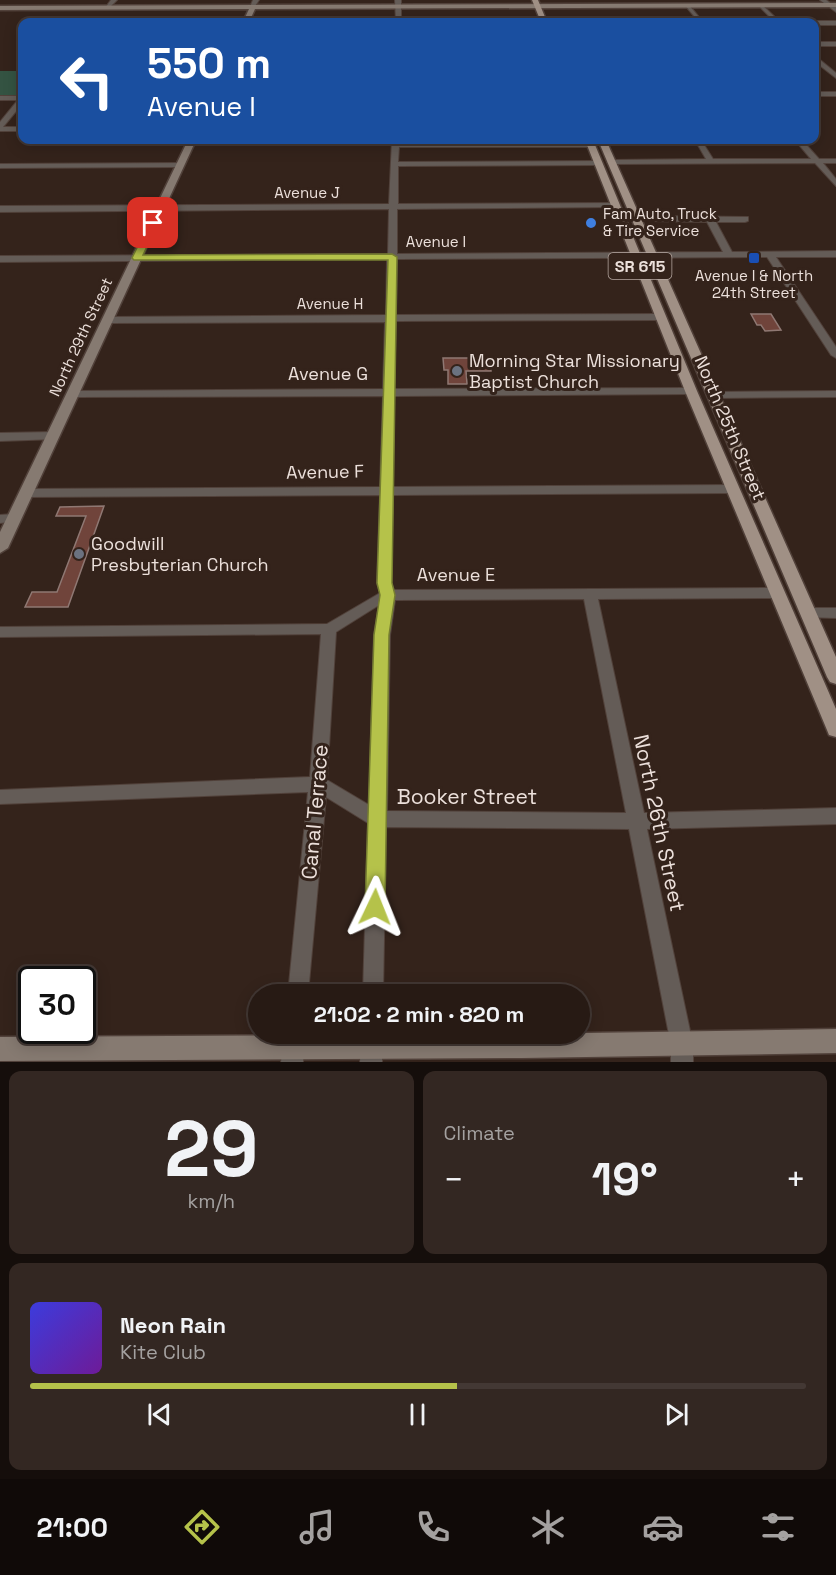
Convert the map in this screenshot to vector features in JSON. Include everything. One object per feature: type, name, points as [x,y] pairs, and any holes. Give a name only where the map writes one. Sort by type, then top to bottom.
[{"type":"main road","points":[[536,3],[542,18]]},
{"type":"main road","points":[[546,3],[550,14]]},
{"type":"main road","name":"North 25th Street","points":[[595,144],[598,163],[614,205],[691,392],[836,730]]},
{"type":"main road","name":"North 25th Street","points":[[596,144],[611,162],[836,677]]},
{"type":"main road","points":[[666,331],[675,337],[696,386],[701,392],[714,395]]},
{"type":"main road","points":[[732,489],[745,500],[775,565],[800,594]]},
{"type":"street","points":[[107,7],[114,0]]},
{"type":"street","points":[[823,0],[836,10]]},
{"type":"street","points":[[248,18],[255,3]]},
{"type":"street","points":[[0,8],[255,3],[832,5]]},
{"type":"street","points":[[686,5],[697,18]]},
{"type":"street","points":[[759,5],[774,18]]},
{"type":"street","points":[[819,23],[836,23]]},
{"type":"street","points":[[819,44],[836,44]]},
{"type":"street","points":[[819,61],[836,76]]},
{"type":"street","points":[[819,67],[836,67]]},
{"type":"street","points":[[819,94],[836,94]]},
{"type":"street","points":[[0,99],[18,99]]},
{"type":"street","points":[[0,128],[18,104]]},
{"type":"street","points":[[0,128],[18,129]]},
{"type":"street","name":"North 29th Street","points":[[0,548],[7,519],[26,493],[190,144]]},
{"type":"street","points":[[373,984],[382,635],[388,595],[384,583],[395,144]]},
{"type":"street","points":[[700,144],[711,162]]},
{"type":"street","points":[[803,144],[836,184]]},
{"type":"street","points":[[611,162],[836,160]]},
{"type":"street","points":[[394,164],[598,163]]},
{"type":"street","points":[[0,166],[180,165]]},
{"type":"street","name":"Avenue J","points":[[0,209],[614,205]]},
{"type":"street","points":[[652,219],[745,219]]},
{"type":"street","points":[[710,219],[729,255]]},
{"type":"street","name":"Avenue I","points":[[0,259],[836,254]]},
{"type":"street","points":[[770,255],[836,356]]},
{"type":"street","name":"Avenue H","points":[[108,320],[661,317]]},
{"type":"street","name":"Avenue G","points":[[73,394],[389,391],[691,392]]},
{"type":"street","points":[[714,395],[836,393]]},
{"type":"street","points":[[0,437],[53,436]]},
{"type":"street","name":"Avenue F","points":[[26,493],[387,489],[732,489]]},
{"type":"street","name":"Avenue E","points":[[0,632],[328,629],[346,621],[376,599],[388,595],[777,593]]},
{"type":"street","name":"North 26th Street","points":[[590,594],[682,1054]]},
{"type":"street","points":[[809,613],[836,613]]},
{"type":"street","name":"Canal Terrace","points":[[299,984],[318,784],[328,629]]},
{"type":"street","points":[[0,797],[318,784]]},
{"type":"street","name":"Booker Street","points":[[318,784],[378,819],[635,821],[836,816]]},
{"type":"street","points":[[0,1049],[371,1047],[682,1054],[836,1041]]},
{"type":"green space","points":[[0,71],[18,71],[18,96],[0,96]]},
{"type":"building","points":[[751,314],[771,314],[781,330],[765,331],[761,325],[757,325]]},
{"type":"building","name":"Morning Star Missionary Baptist Church","points":[[443,358],[490,358],[491,371],[466,371],[467,384],[448,384],[448,370],[444,370]]},
{"type":"building","name":"Goodwill Presbyterian Church","points":[[104,506],[68,607],[25,607],[32,592],[57,592],[86,516],[56,516],[60,507]]},
{"type":"place","name":"Fam Auto, Truck & Tire Service","points":[[591,223]]},
{"type":"place","name":"Avenue I & North 24th Street","points":[[754,258]]},
{"type":"place","name":"Morning Star Missionary Baptist Church","points":[[457,371]]},
{"type":"place","name":"Goodwill Presbyterian Church","points":[[79,554]]},
{"type":"route","points":[[153,223],[137,258],[392,257],[384,583],[388,595],[382,635],[375,907]]}]
